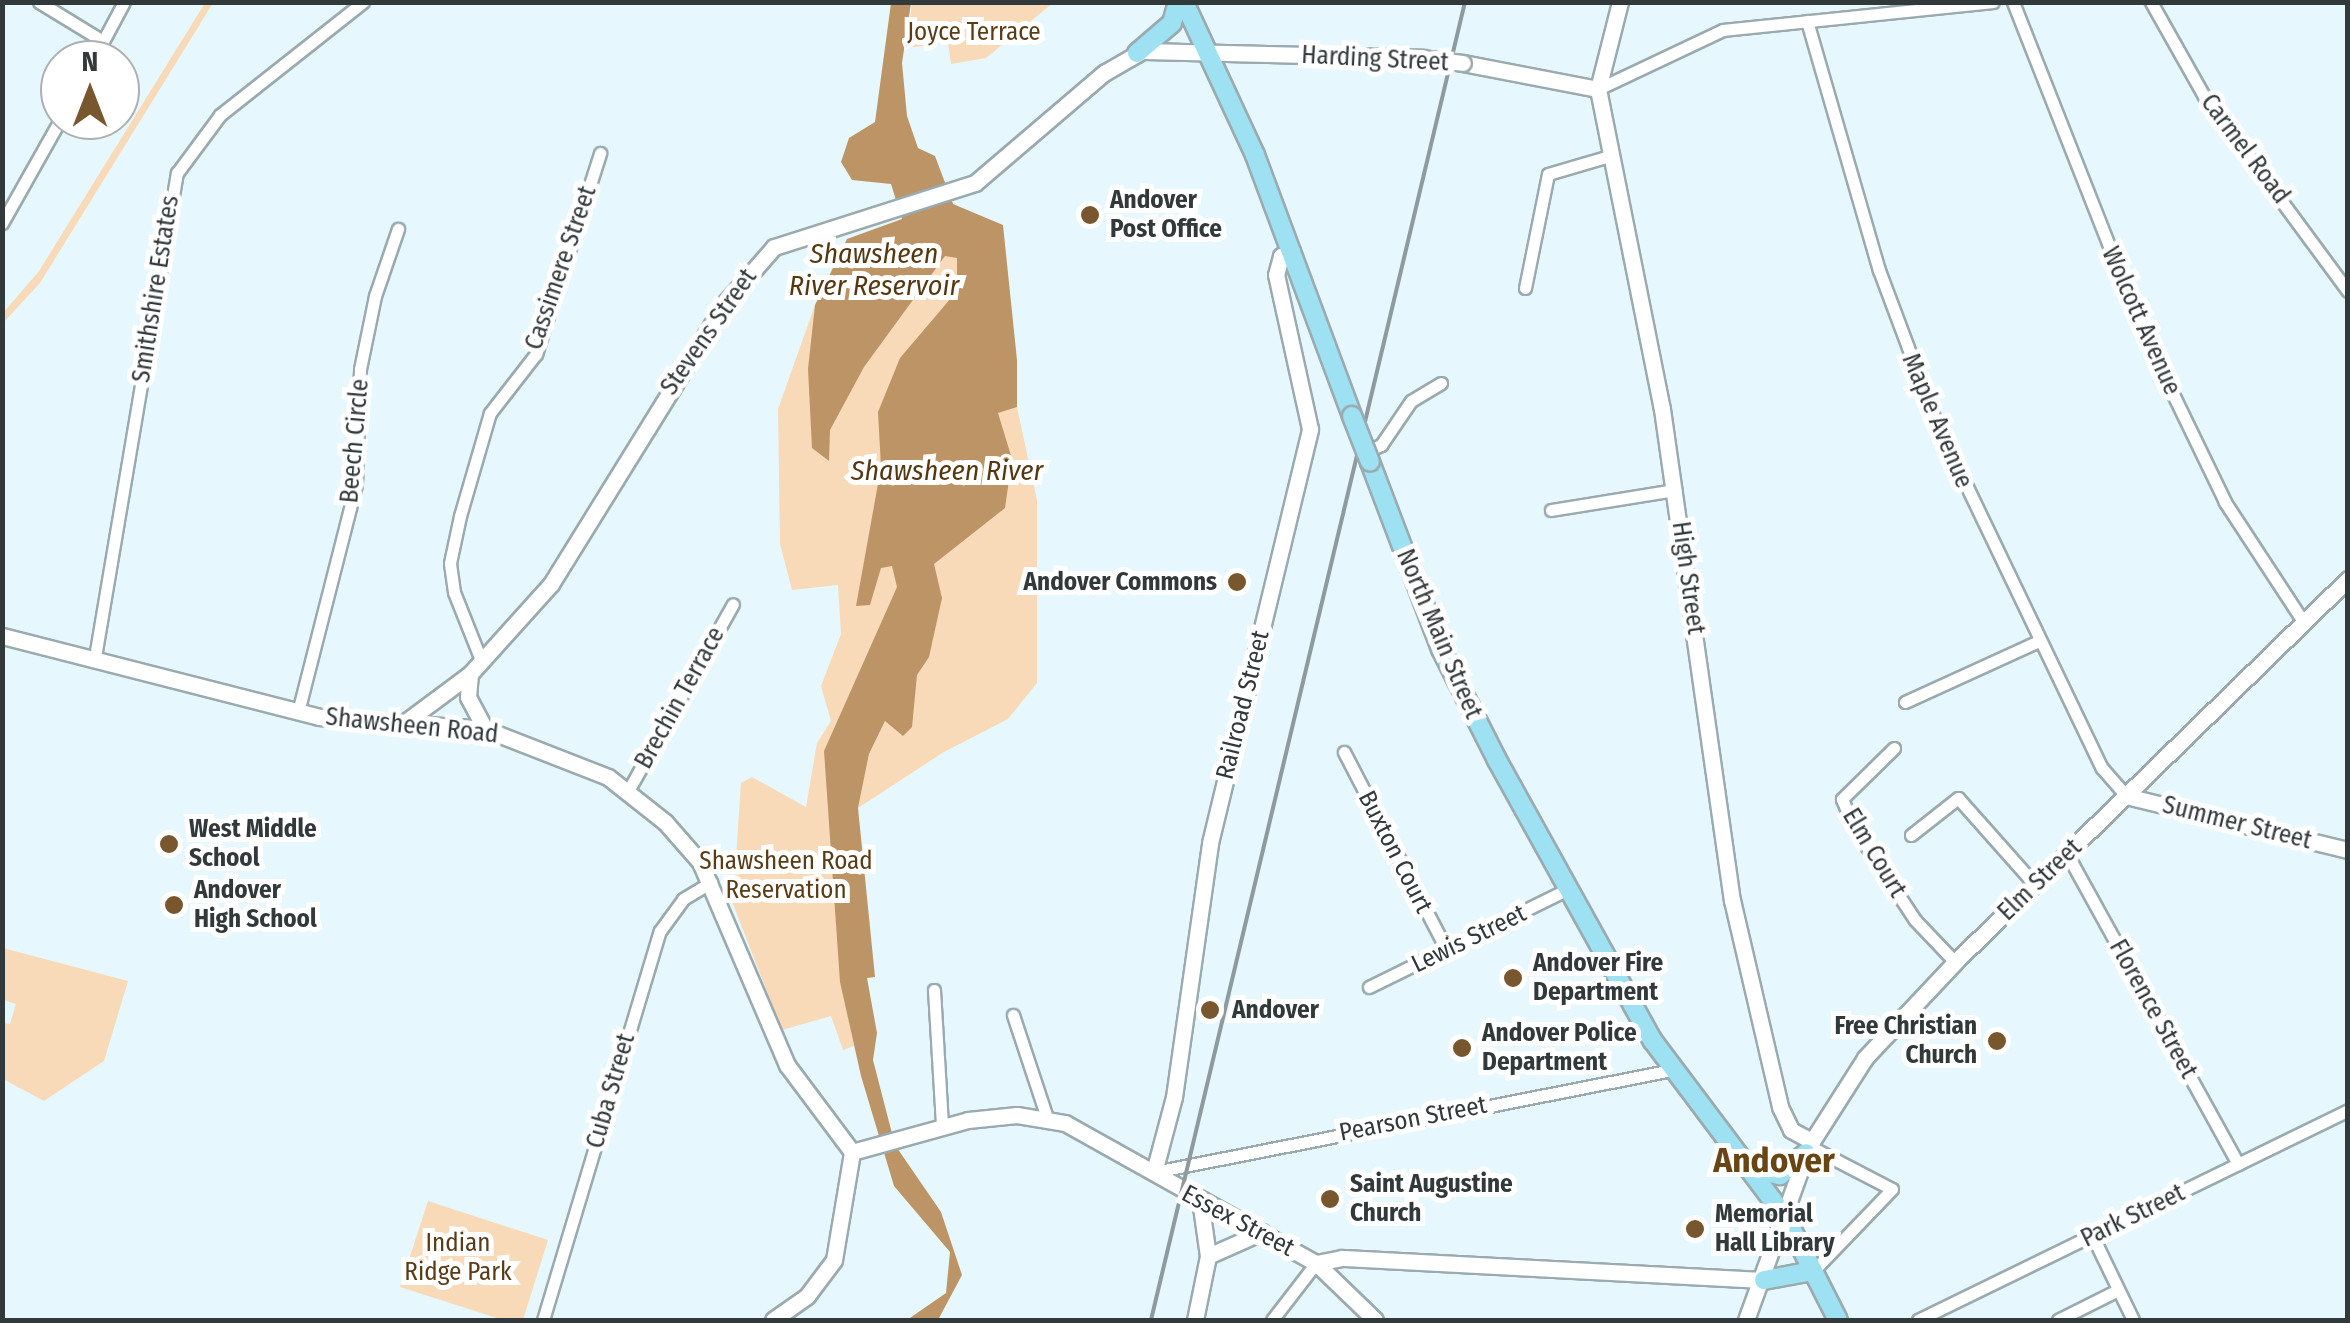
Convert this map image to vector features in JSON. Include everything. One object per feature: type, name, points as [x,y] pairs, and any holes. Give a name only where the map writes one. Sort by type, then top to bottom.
[{"type":"main road","points":[[1137,52],[1172,22],[1181,2]]},
{"type":"main road","name":"North Main Street","points":[[1181,2],[1208,55],[1292,252],[1446,661],[1568,889],[1672,1070],[1786,1218],[1838,1320]]},
{"type":"main road","name":"High Street","points":[[1620,2],[1598,89],[1608,156],[1675,490],[1743,952],[1785,1121],[1809,1147]]},
{"type":"main road","points":[[1137,52],[1208,55]]},
{"type":"main road","name":"Stevens Street","points":[[404,724],[470,674],[551,584],[632,444],[756,262],[800,234],[976,183],[1137,52]]},
{"type":"main road","name":"Harding Street","points":[[1208,55],[1423,58],[1598,89]]},
{"type":"main road","name":"Railroad Street","points":[[1154,1172],[1178,1069],[1189,955],[1210,843],[1310,429],[1276,275],[1280,256],[1292,252]]},
{"type":"main road","name":"Elm Street","points":[[1746,1320],[1764,1280],[1809,1147],[1871,1050],[1955,962],[2348,578]]},
{"type":"main road","name":"Shawsheen Road","points":[[2,636],[298,712],[485,729],[581,762],[628,791],[684,841],[711,882],[787,1065],[852,1152]]},
{"type":"main road","points":[[470,674],[468,697],[485,729]]},
{"type":"main road","name":"Summer Street","points":[[2126,796],[2348,850]]},
{"type":"main road","name":"Essex Street","points":[[852,1152],[942,1126],[995,1116],[1047,1118],[1154,1172],[1316,1263],[1342,1258],[1764,1280]]},
{"type":"main road","points":[[1747,1167],[1780,1175],[1809,1147]]},
{"type":"main road","points":[[773,1320],[807,1296],[834,1260],[852,1152]]},
{"type":"main road","points":[[1195,1320],[1208,1256],[1200,1200]]},
{"type":"main road","points":[[1208,1256],[1262,1232]]},
{"type":"main road","points":[[1316,1263],[1375,1320]]},
{"type":"main road","points":[[1764,1280],[1813,1271]]},
{"type":"street","points":[[38,2],[102,40]]},
{"type":"street","points":[[105,40],[124,2]]},
{"type":"street","name":"Smithshire Estates","points":[[94,657],[177,173],[220,115],[363,2]]},
{"type":"street","points":[[1598,89],[1723,30],[1993,2]]},
{"type":"street","name":"Wolcott Avenue","points":[[2013,2],[2142,330],[2246,540],[2303,622]]},
{"type":"street","name":"Carmel Road","points":[[2151,2],[2204,96],[2347,288]]},
{"type":"street","name":"Maple Avenue","points":[[1807,20],[1912,364],[2039,641],[2102,768],[2126,796]]},
{"type":"street","points":[[2,223],[49,140]]},
{"type":"street","name":"Cassimere Street","points":[[481,660],[454,592],[450,563],[460,516],[490,413],[536,354],[600,153]]},
{"type":"street","points":[[1524,288],[1548,174],[1608,156]]},
{"type":"street","name":"Beech Circle","points":[[298,712],[356,484],[360,369],[398,229]]},
{"type":"street","points":[[1368,457],[1381,445],[1411,401],[1441,383]]},
{"type":"street","points":[[1551,510],[1675,490]]},
{"type":"street","name":"Brechin Terrace","points":[[628,791],[732,604]]},
{"type":"street","points":[[1905,702],[2039,641]]},
{"type":"street","name":"Elm Court","points":[[1894,748],[1842,799],[1854,829],[1915,920],[1955,962]]},
{"type":"street","name":"Buxton Court","points":[[1344,752],[1446,951]]},
{"type":"street","points":[[1911,835],[1958,798],[2036,886]]},
{"type":"street","name":"Florence Street","points":[[2068,854],[2238,1164]]},
{"type":"street","name":"Cuba Street","points":[[543,1320],[660,931],[683,899],[711,882]]},
{"type":"street","name":"Lewis Street","points":[[1368,987],[1568,889]]},
{"type":"street","points":[[934,990],[942,1126]]},
{"type":"street","points":[[1013,1014],[1047,1118]]},
{"type":"street","name":"Pearson Street","points":[[1154,1172],[1672,1070]]},
{"type":"street","name":"Park Street","points":[[1918,1320],[2348,1110]]},
{"type":"street","points":[[1809,1147],[1892,1189],[1813,1271]]},
{"type":"street","points":[[2092,1236],[2132,1320]]},
{"type":"street","points":[[1272,1320],[1316,1263]]},
{"type":"street","points":[[2058,1320],[2118,1290]]},
{"type":"green space","name":"Joyce Terrace","points":[[912,2],[1053,3],[986,58],[951,64],[948,43],[906,48]]},
{"type":"green space","points":[[205,3],[213,3],[140,121],[140,108]]},
{"type":"green space","points":[[120,140],[128,140],[40,283],[3,323],[3,313],[39,271]]},
{"type":"green space","name":"Shawsheen Road Reservation","points":[[970,236],[954,305],[900,358],[904,543],[897,600],[853,707],[847,1011],[854,1046],[843,1050],[831,1016],[782,1030],[733,904],[741,783],[752,777],[806,807],[817,743],[831,721],[821,686],[841,634],[838,585],[792,590],[780,544],[778,409],[815,305],[817,331]]},
{"type":"green space","points":[[1017,407],[1037,500],[1037,683],[1008,719],[944,752],[858,808],[869,754],[886,719],[926,529],[973,420]]},
{"type":"green space","points":[[3,948],[128,981],[104,1061],[44,1101],[3,1079],[3,1023],[10,1024],[16,1004],[3,1000]]},
{"type":"green space","name":"Indian Ridge Park","points":[[428,1201],[548,1240],[523,1320],[503,1320],[400,1287]]},
{"type":"water","name":"Shawsheen River","points":[[891,3],[911,3],[902,63],[907,116],[918,148],[935,156],[953,204],[1003,225],[1017,360],[1017,407],[998,413],[1012,459],[1005,508],[934,564],[942,598],[929,657],[917,675],[912,727],[903,736],[885,721],[869,754],[858,808],[875,977],[867,978],[877,1033],[873,1060],[895,1145],[941,1212],[962,1275],[938,1320],[907,1320],[946,1293],[950,1252],[894,1186],[861,1076],[840,982],[824,751],[897,587],[892,566],[881,568],[870,605],[856,606],[881,467],[878,412],[900,358],[957,291],[957,258],[945,256],[864,367],[830,430],[829,461],[812,448],[808,369],[815,305],[847,239],[902,219],[891,184],[852,180],[841,162],[849,138],[875,122]]},
{"type":"railway","points":[[1151,1320],[1465,2]]},
{"type":"place","name":"Andover Post Office","points":[[1090,215]]},
{"type":"place","name":"Andover Commons","points":[[1237,582]]},
{"type":"place","name":"West Middle School","points":[[169,844]]},
{"type":"place","name":"Andover High School","points":[[174,905]]},
{"type":"place","name":"Andover Fire Department","points":[[1513,978]]},
{"type":"place","name":"Andover","points":[[1210,1010]]},
{"type":"place","name":"Free Christian Church","points":[[1997,1041]]},
{"type":"place","name":"Andover Police Department","points":[[1462,1048]]},
{"type":"place","name":"Saint Augustine Church","points":[[1330,1199]]},
{"type":"place","name":"Memorial Hall Library","points":[[1695,1229]]},
{"type":"district","name":"Andover","points":[[1774,1160]]},
{"type":"water label","name":"Shawsheen River Reservoir","points":[[874,270]]}]
